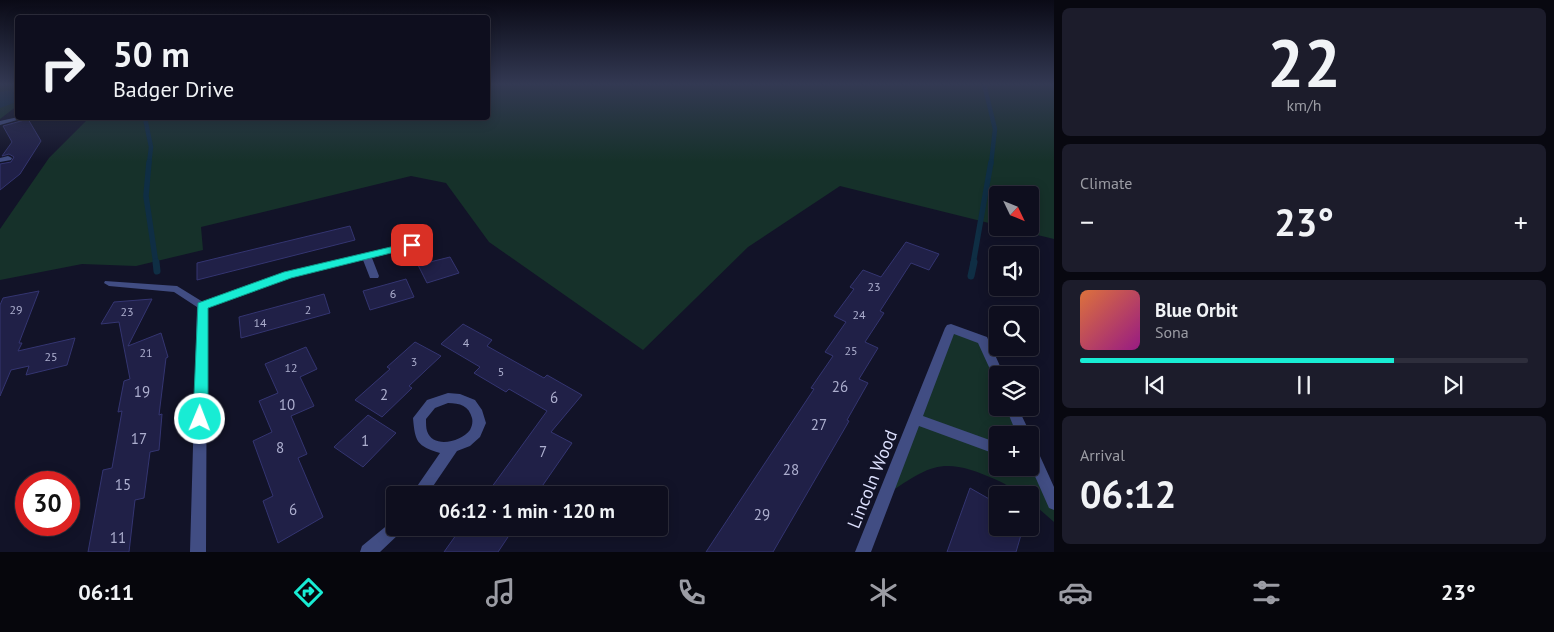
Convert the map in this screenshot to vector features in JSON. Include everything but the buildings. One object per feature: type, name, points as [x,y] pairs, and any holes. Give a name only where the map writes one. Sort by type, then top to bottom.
[{"type":"street","points":[[0,123],[15,119]]},
{"type":"street","points":[[202,306],[288,275],[412,245]]},
{"type":"street","points":[[368,256],[374,276]]},
{"type":"street","points":[[108,283],[178,289],[202,306]]},
{"type":"street","points":[[198,552],[202,306]]},
{"type":"street","name":"Lincoln Wood","points":[[863,552],[951,328],[983,340],[994,366]]},
{"type":"street","points":[[425,486],[452,448],[471,438],[479,422],[474,406],[467,401],[448,398],[431,404],[424,410],[418,426],[425,441],[432,446],[452,448]]},
{"type":"street","points":[[916,419],[989,446]]},
{"type":"street","points":[[1039,474],[1054,503]]},
{"type":"street","points":[[368,552],[386,536]]},
{"type":"green space","points":[[0,110],[12,110],[0,119]]},
{"type":"green space","points":[[490,110],[1054,110],[1054,239],[1039,235],[1039,186],[989,186],[989,223],[840,186],[748,247],[643,350],[489,242],[446,183],[411,176],[201,227],[203,250],[136,266],[82,264],[0,280],[0,229],[49,158],[87,120],[490,120]]},
{"type":"green space","points":[[951,328],[983,340],[994,366],[989,366],[989,416],[1016,416],[1020,426],[989,426],[989,476],[1039,476],[1039,469],[1054,503],[1054,522],[1039,509],[1039,486],[1008,486],[965,468],[951,466],[927,470],[885,496]]},
{"type":"waterway","points":[[990,110],[995,129],[991,164]]},
{"type":"waterway","points":[[145,120],[151,147],[149,164]]},
{"type":"waterway","points":[[149,162],[146,196],[156,264]]},
{"type":"waterway","points":[[973,264],[991,162]]},
{"type":"waterway","points":[[156,262],[157,271]]},
{"type":"waterway","points":[[971,276],[974,262]]},
{"type":"route","points":[[200,419],[202,306],[288,275],[412,245]]}]
